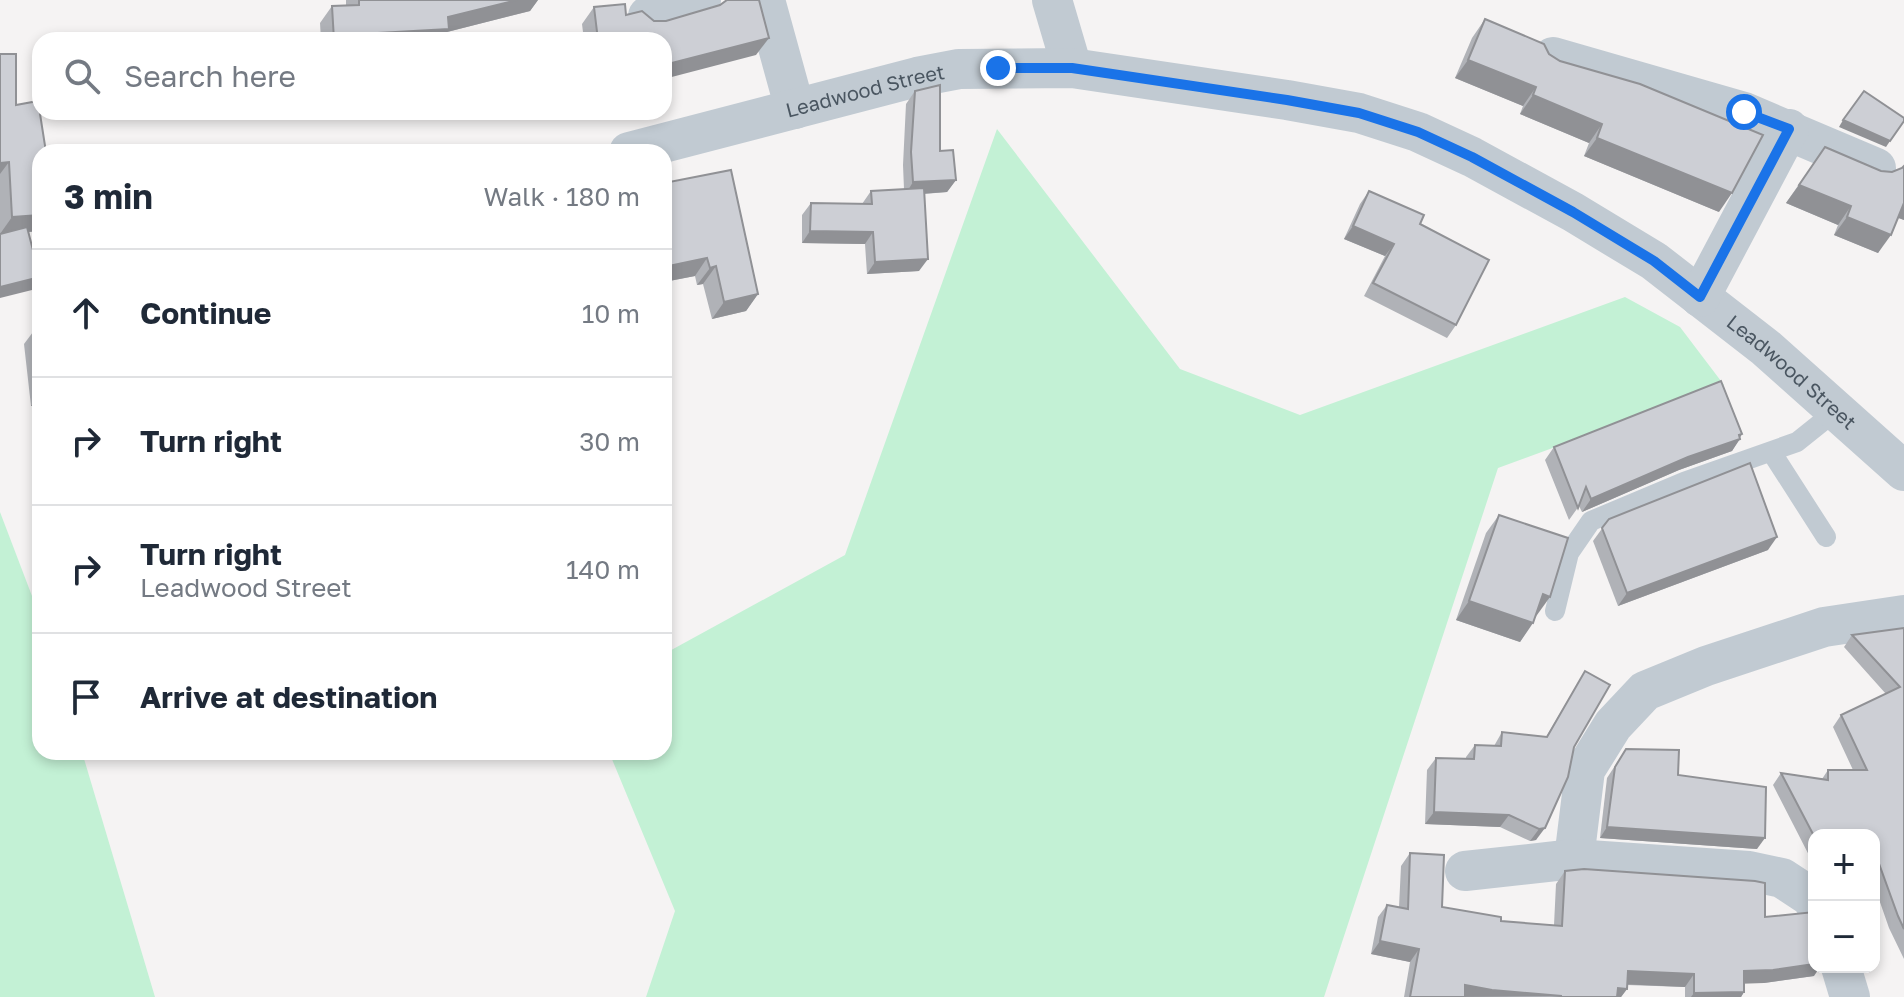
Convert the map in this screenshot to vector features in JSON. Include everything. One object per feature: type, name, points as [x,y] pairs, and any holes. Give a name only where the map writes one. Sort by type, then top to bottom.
[{"type":"street","points":[[648,16],[701,0]]},
{"type":"street","points":[[765,0],[795,109]]},
{"type":"street","points":[[1052,0],[1072,68]]},
{"type":"street","points":[[1553,57],[1710,100],[1789,129],[1876,168]]},
{"type":"street","name":"Leadwood Street","points":[[660,144],[917,77],[959,69],[1072,68],[1359,113],[1418,132],[1472,157],[1654,261],[1766,348],[1904,471]]},
{"type":"street","points":[[1700,297],[1789,129]]},
{"type":"street","points":[[1574,859],[1585,770],[1613,725],[1645,691],[1706,666],[1824,627],[1904,615]]},
{"type":"street","points":[[1465,871],[1574,859],[1749,871],[1782,878],[1813,901]]},
{"type":"street","points":[[1843,973],[1850,997]]},
{"type":"lane","points":[[1555,611],[1569,553],[1591,521],[1684,482],[1797,442],[1837,410]]},
{"type":"lane","points":[[1772,453],[1826,537]]},
{"type":"green space","points":[[997,129],[1180,369],[1300,415],[1625,297],[1680,327],[1724,385],[1498,468],[1324,997],[646,997],[675,911],[612,760],[672,760],[672,650],[845,555]]},
{"type":"green space","points":[[0,512],[32,596],[32,760],[84,760],[155,997],[0,997]]},
{"type":"building","points":[[359,0],[517,0],[448,17],[449,29],[334,32],[332,6],[359,5]]},
{"type":"building","points":[[727,0],[759,0],[769,38],[672,63],[672,32],[597,32],[594,7],[625,4],[626,15],[642,11],[654,21],[666,21],[720,5]]},
{"type":"building","points":[[1485,19],[1544,44],[1549,54],[1560,61],[1640,84],[1763,135],[1732,193],[1597,138],[1602,124],[1533,95],[1536,87],[1468,60]]},
{"type":"building","points":[[0,54],[16,54],[16,105],[32,102],[32,120],[41,120],[45,144],[32,144],[32,216],[12,217],[9,162],[0,163]]},
{"type":"building","points":[[940,85],[940,151],[953,150],[956,180],[913,182],[911,152],[915,91]]},
{"type":"building","points":[[1864,91],[1904,118],[1890,141],[1843,120]]},
{"type":"building","points":[[1825,147],[1881,171],[1892,172],[1904,166],[1904,203],[1891,235],[1847,217],[1851,206],[1799,185]]},
{"type":"building","points":[[731,170],[758,294],[724,302],[716,266],[710,268],[707,258],[672,265],[672,181]]},
{"type":"building","points":[[924,188],[928,259],[875,262],[873,232],[810,231],[811,203],[872,204],[871,191]]},
{"type":"building","points":[[1369,191],[1424,215],[1420,224],[1489,260],[1456,325],[1373,283],[1394,244],[1353,226]]},
{"type":"building","points":[[27,227],[32,246],[32,279],[0,287],[0,234]]},
{"type":"building","points":[[1721,381],[1742,434],[1739,435],[1740,439],[1688,457],[1591,499],[1586,487],[1578,508],[1554,447]]},
{"type":"building","points":[[1750,463],[1777,537],[1627,593],[1602,528],[1609,519]]},
{"type":"building","points":[[1499,515],[1568,538],[1550,597],[1543,594],[1533,623],[1469,601]]},
{"type":"building","points":[[1904,628],[1904,929],[1880,866],[1880,829],[1810,829],[1781,773],[1828,780],[1828,770],[1867,770],[1841,715],[1900,687],[1852,635]]},
{"type":"building","points":[[1585,671],[1610,685],[1574,747],[1568,777],[1545,828],[1539,829],[1509,815],[1434,812],[1436,758],[1474,759],[1475,745],[1501,746],[1502,732],[1547,737]]},
{"type":"building","points":[[1626,749],[1679,750],[1678,775],[1766,787],[1765,838],[1607,827],[1615,767]]},
{"type":"building","points":[[1410,853],[1444,855],[1442,907],[1501,917],[1501,921],[1562,926],[1565,871],[1584,869],[1755,881],[1765,883],[1765,917],[1808,913],[1808,965],[1744,971],[1744,992],[1694,993],[1694,974],[1628,971],[1627,989],[1618,988],[1617,997],[1561,997],[1465,985],[1465,997],[1410,997],[1419,949],[1380,941],[1387,905],[1408,909]]},
{"type":"route","points":[[998,68],[1072,68],[1287,100],[1359,113],[1418,132],[1472,157],[1573,212],[1654,261],[1700,297],[1789,129],[1744,112]]}]
